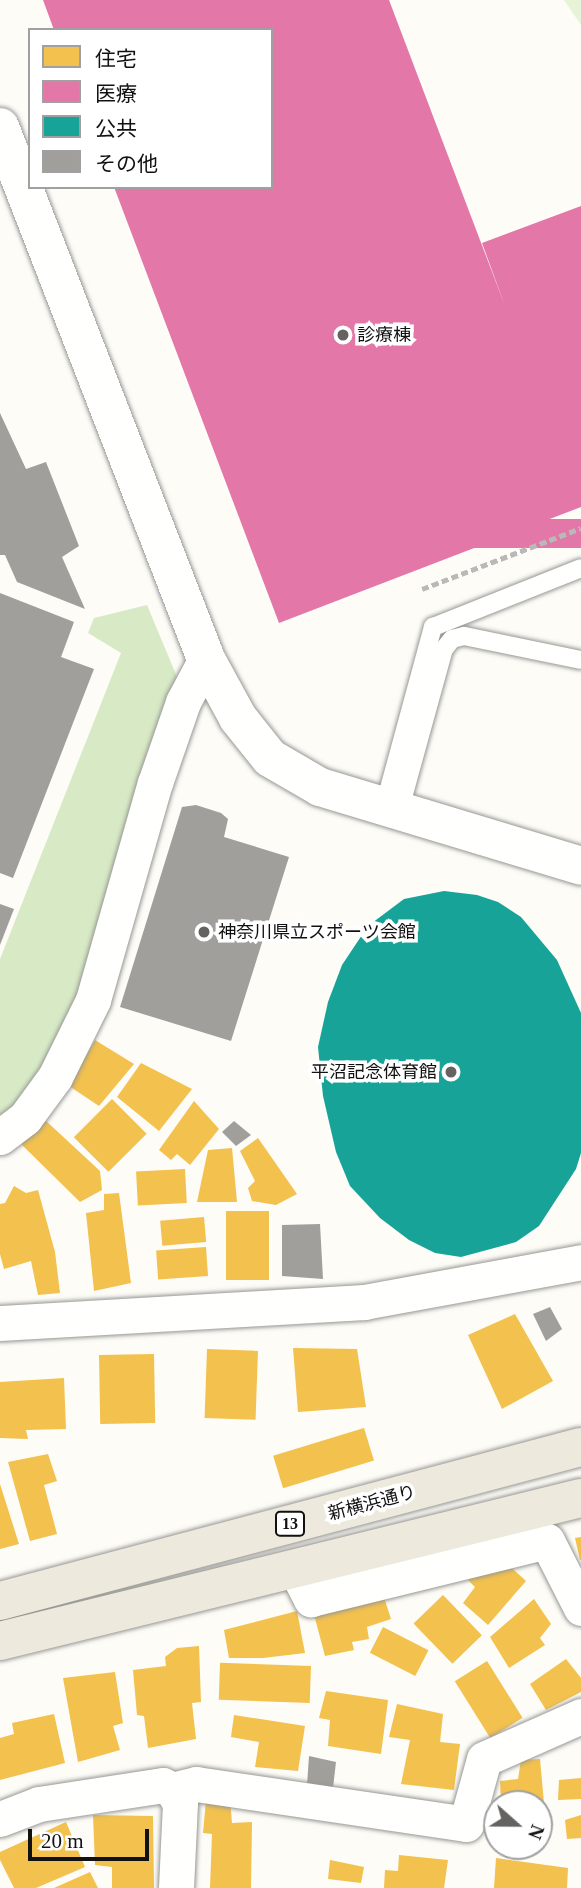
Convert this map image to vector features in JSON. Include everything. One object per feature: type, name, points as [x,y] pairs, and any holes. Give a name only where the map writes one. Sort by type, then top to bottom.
[{"type":"main road","name":"新横浜通り","points":[[0,1601],[581,1447]]},
{"type":"main road","points":[[0,1641],[581,1498]]},
{"type":"street","points":[[0,127],[206,659],[238,718],[270,758],[320,787],[581,866]]},
{"type":"street","points":[[0,1137],[24,1118],[55,1077],[93,1000],[155,783],[183,702],[206,659]]},
{"type":"street","points":[[0,1323],[364,1302],[581,1262]]},
{"type":"street","points":[[296,1570],[311,1599],[547,1541],[581,1608]]},
{"type":"street","points":[[172,1790],[196,1784],[466,1824],[484,1759],[581,1716]]},
{"type":"street","points":[[0,1819],[38,1804],[163,1785],[172,1790],[180,1803],[176,1888]]},
{"type":"lane","points":[[392,810],[433,628],[581,568]]},
{"type":"lane","points":[[392,810],[444,649],[452,639],[464,636],[581,660]]},
{"type":"path","points":[[422,589],[581,528]]},
{"type":"green space","points":[[564,0],[581,0],[581,25]]},
{"type":"green space","points":[[147,605],[180,684],[69,1038],[0,1123],[0,959],[121,653],[88,633],[94,618]]},
{"type":"building: 住宅","points":[[95,1040],[134,1064],[99,1106],[69,1086]]},
{"type":"building: 住宅","points":[[141,1063],[192,1089],[159,1131],[117,1097]]},
{"type":"building: 住宅","points":[[112,1099],[147,1134],[108,1172],[74,1137]]},
{"type":"building: 住宅","points":[[194,1101],[219,1129],[190,1165],[177,1154],[171,1160],[159,1150]]},
{"type":"building: 住宅","points":[[44,1119],[100,1171],[102,1190],[80,1202],[19,1142]]},
{"type":"building: 住宅","points":[[258,1138],[297,1194],[276,1205],[252,1201],[248,1188],[255,1181],[240,1151]]},
{"type":"building: 住宅","points":[[232,1148],[237,1202],[197,1202],[208,1150]]},
{"type":"building: 住宅","points":[[185,1169],[187,1203],[138,1206],[136,1172]]},
{"type":"building: 住宅","points":[[14,1186],[26,1193],[38,1190],[55,1252],[60,1293],[38,1295],[31,1261],[4,1269],[0,1254],[0,1204],[5,1203]]},
{"type":"building: 住宅","points":[[119,1193],[131,1283],[94,1291],[86,1213],[104,1210],[104,1194]]},
{"type":"building: 住宅","points":[[226,1211],[269,1211],[269,1280],[226,1280]]},
{"type":"building: 住宅","points":[[204,1217],[206,1242],[162,1246],[160,1221]]},
{"type":"building: 住宅","points":[[206,1247],[208,1276],[158,1279],[156,1250]]},
{"type":"building: 住宅","points":[[515,1314],[553,1381],[502,1409],[468,1335]]},
{"type":"building: 住宅","points":[[293,1348],[357,1349],[366,1407],[298,1412]]},
{"type":"building: 住宅","points":[[207,1349],[258,1351],[256,1420],[205,1418]]},
{"type":"building: 住宅","points":[[154,1354],[155,1423],[100,1424],[99,1355]]},
{"type":"building: 住宅","points":[[64,1378],[66,1429],[26,1430],[28,1439],[0,1438],[0,1382]]},
{"type":"building: 住宅","points":[[364,1428],[374,1461],[283,1488],[273,1456]]},
{"type":"building: 住宅","points":[[48,1454],[57,1481],[44,1485],[57,1534],[30,1541],[8,1462]]},
{"type":"building: 住宅","points":[[0,1484],[19,1544],[0,1549]]},
{"type":"building: 住宅","points":[[581,1537],[581,1560],[580,1560],[575,1538]]},
{"type":"building: 住宅","points":[[500,1557],[526,1581],[488,1625],[463,1603],[475,1587],[468,1580],[479,1569],[485,1574]]},
{"type":"building: 住宅","points":[[382,1591],[391,1619],[367,1627],[369,1639],[352,1642],[354,1650],[325,1656],[312,1607]]},
{"type":"building: 住宅","points":[[443,1595],[482,1635],[452,1664],[414,1623]]},
{"type":"building: 住宅","points":[[534,1599],[551,1624],[540,1638],[545,1645],[509,1668],[490,1637]]},
{"type":"building: 住宅","points":[[297,1611],[305,1653],[263,1658],[229,1658],[224,1630]]},
{"type":"building: 住宅","points":[[383,1627],[428,1650],[415,1676],[370,1653]]},
{"type":"building: 住宅","points":[[199,1646],[201,1702],[192,1703],[196,1739],[148,1748],[144,1716],[137,1715],[133,1670],[166,1666],[165,1657],[177,1648]]},
{"type":"building: 住宅","points":[[566,1659],[581,1678],[581,1692],[546,1710],[530,1684]]},
{"type":"building: 住宅","points":[[487,1661],[523,1718],[490,1738],[455,1681]]},
{"type":"building: 住宅","points":[[220,1663],[311,1666],[310,1703],[219,1700]]},
{"type":"building: 住宅","points":[[115,1672],[123,1723],[113,1726],[120,1750],[78,1762],[63,1678]]},
{"type":"building: 住宅","points":[[326,1691],[388,1700],[381,1754],[328,1746],[330,1720],[319,1718]]},
{"type":"building: 住宅","points":[[397,1704],[443,1714],[440,1742],[460,1744],[454,1790],[401,1784],[410,1740],[389,1737]]},
{"type":"building: 住宅","points":[[54,1714],[65,1763],[0,1780],[0,1738],[14,1734],[12,1723]]},
{"type":"building: 住宅","points":[[234,1715],[305,1726],[298,1771],[255,1767],[259,1742],[231,1737]]},
{"type":"building: 住宅","points":[[540,1759],[543,1790],[500,1790],[500,1781],[518,1779],[521,1760]]},
{"type":"building: 住宅","points":[[581,1778],[581,1799],[558,1800],[559,1780]]},
{"type":"building: 住宅","points":[[230,1799],[232,1823],[252,1822],[251,1888],[210,1888],[212,1834],[203,1833],[206,1800]]},
{"type":"building: 住宅","points":[[93,1815],[153,1816],[154,1888],[112,1888],[112,1867],[95,1865]]},
{"type":"building: 住宅","points":[[581,1815],[581,1838],[567,1839],[565,1820]]},
{"type":"building: 住宅","points":[[66,1822],[85,1867],[36,1888],[14,1888],[0,1860],[0,1852]]},
{"type":"building: 住宅","points":[[399,1855],[448,1860],[444,1888],[384,1888],[385,1870],[398,1871]]},
{"type":"building: 住宅","points":[[330,1860],[364,1867],[361,1883],[328,1879]]},
{"type":"building: 住宅","points":[[496,1860],[568,1868],[567,1888],[494,1888]]},
{"type":"building: 住宅","points":[[90,1872],[98,1888],[54,1888]]},
{"type":"building: 医療","name":"診療棟","points":[[43,0],[389,0],[505,306],[482,243],[581,206],[581,507],[279,623],[115,189],[273,189],[273,28],[53,28]]},
{"type":"building: 医療","points":[[356,519],[581,519],[581,548],[356,548]]},
{"type":"building: 公共","name":"平沼記念体育館","points":[[444,891],[477,895],[498,902],[521,917],[557,960],[581,1013],[581,1153],[576,1169],[539,1226],[516,1242],[461,1257],[435,1253],[409,1240],[380,1218],[350,1186],[336,1152],[323,1096],[318,1047],[328,1002],[342,965],[368,926],[404,899]]},
{"type":"building: その他","points":[[0,413],[26,469],[46,462],[79,546],[62,557],[85,609],[17,582],[5,555],[0,555]]},
{"type":"building: その他","points":[[0,593],[74,622],[61,657],[94,669],[13,878],[0,873]]},
{"type":"building: その他","name":"神奈川県立スポーツ会館","points":[[196,805],[221,813],[228,819],[224,837],[289,857],[231,1041],[120,1007],[182,807]]},
{"type":"building: その他","points":[[0,904],[14,909],[0,945]]},
{"type":"building: その他","points":[[234,1121],[251,1135],[236,1146],[222,1132]]},
{"type":"building: その他","points":[[320,1224],[323,1279],[282,1276],[282,1225]]},
{"type":"building: その他","points":[[550,1307],[562,1329],[546,1341],[533,1314]]},
{"type":"building: その他","points":[[309,1756],[336,1762],[333,1788],[307,1785]]},
{"type":"place","name":"診療棟","points":[[343,335]]},
{"type":"place","name":"神奈川県立スポーツ会館","points":[[204,932]]},
{"type":"place","name":"平沼記念体育館","points":[[451,1072]]}]
